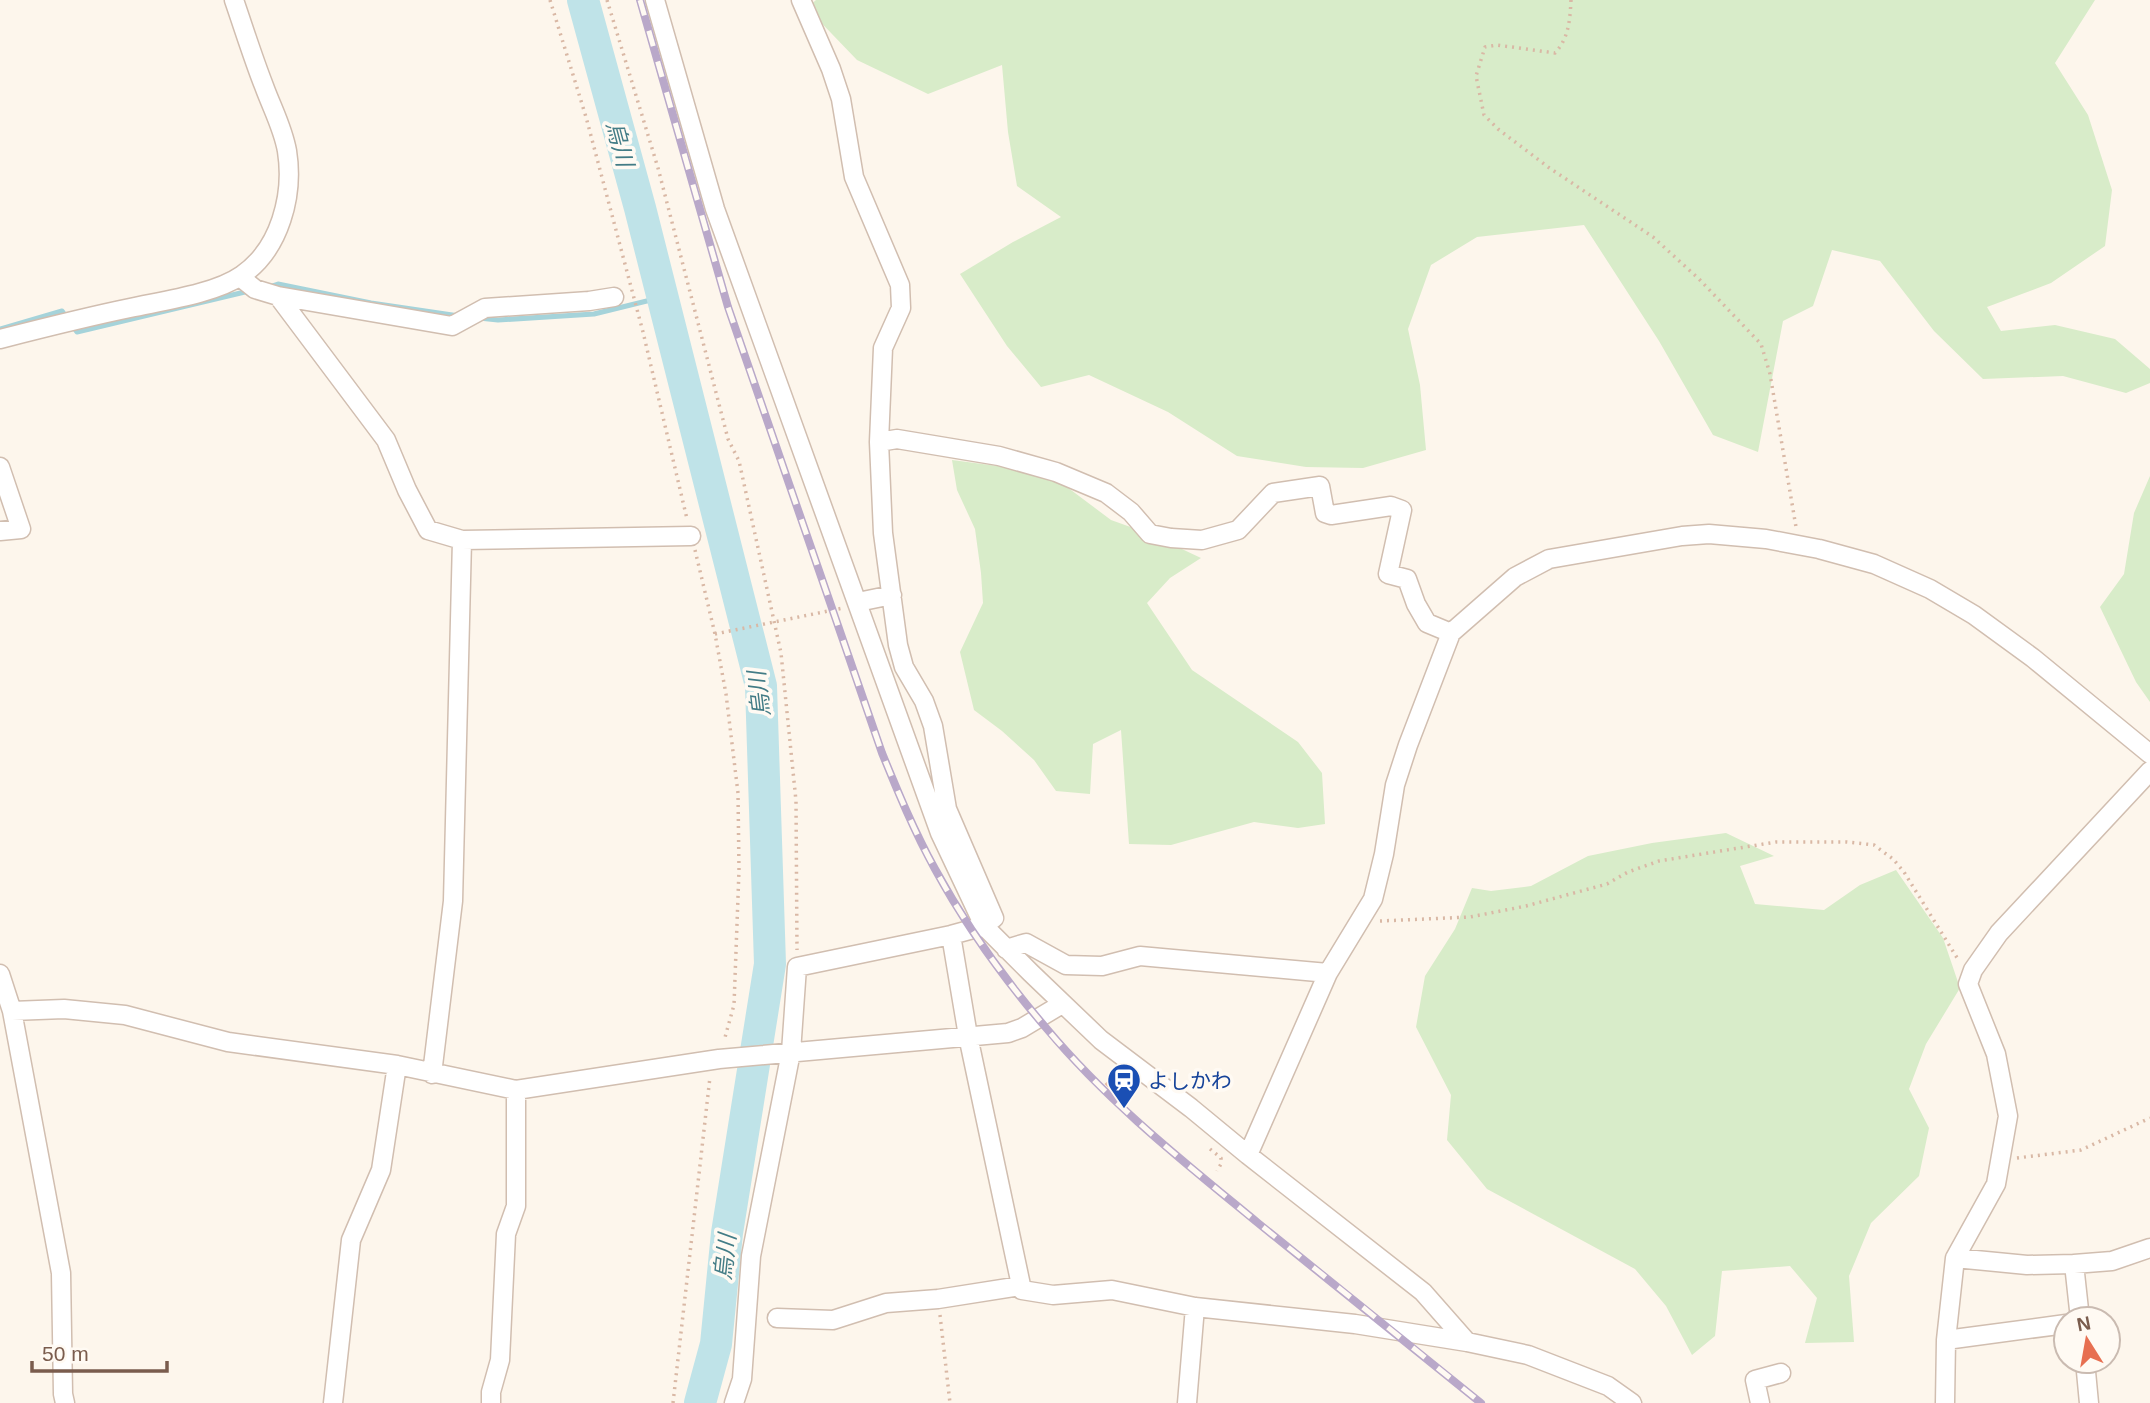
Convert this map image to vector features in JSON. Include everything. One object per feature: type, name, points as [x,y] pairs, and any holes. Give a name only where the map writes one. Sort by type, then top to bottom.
[{"type":"street","points":[[0,339],[72,320],[199,293],[240,277],[264,256],[285,208],[289,168],[281,126],[234,0]]},
{"type":"street","points":[[655,0],[715,209],[940,832],[984,926],[1101,1040],[1423,1292],[1467,1342]]},
{"type":"street","points":[[734,1403],[742,1379],[751,1256],[788,1052],[797,967],[951,935],[984,926],[994,918],[947,809],[933,726],[924,701],[905,667],[898,645],[883,533],[879,442],[883,348],[901,309],[900,285],[854,177],[841,99],[801,0]]},
{"type":"street","points":[[240,277],[255,289],[278,296],[452,326],[485,308],[614,297]]},
{"type":"street","points":[[278,296],[386,440],[407,490],[428,530],[462,540],[691,536]]},
{"type":"street","points":[[879,442],[897,439],[999,456],[1056,472],[1106,493],[1131,512],[1150,534],[1171,538],[1202,540],[1238,530],[1273,493],[1308,487],[1320,486],[1325,513],[1331,515],[1391,506],[1402,510],[1388,574],[1407,579],[1416,604],[1427,622],[1451,633]]},
{"type":"street","points":[[0,467],[21,529],[0,531]]},
{"type":"street","points":[[1248,1155],[1328,973],[1373,898],[1384,854],[1395,785],[1451,633],[1515,577],[1549,559],[1682,536],[1709,534],[1766,539],[1819,549],[1874,564],[1930,589],[1974,615],[2033,657],[2150,754]]},
{"type":"street","points":[[432,1074],[453,901],[462,540]]},
{"type":"street","points":[[858,603],[892,595]]},
{"type":"street","points":[[1945,1403],[1946,1340],[1955,1258],[1996,1184],[2008,1116],[1996,1054],[1968,984],[1973,970],[1999,933],[2150,771]]},
{"type":"street","points":[[951,935],[968,1036],[1022,1290],[1054,1295],[1111,1290],[1195,1307],[1354,1324],[1467,1342],[1528,1355],[1608,1386],[1632,1403]]},
{"type":"street","points":[[1006,949],[1026,943],[1066,965],[1102,966],[1140,956],[1328,973]]},
{"type":"street","points":[[0,974],[12,1011],[61,1273],[62,1394],[65,1403]]},
{"type":"street","points":[[12,1011],[64,1009],[125,1015],[229,1042],[397,1065],[516,1090],[723,1058],[1008,1032],[1022,1028],[1062,1004]]},
{"type":"street","points":[[333,1403],[351,1240],[381,1170],[397,1065]]},
{"type":"street","points":[[491,1403],[491,1392],[500,1360],[506,1234],[516,1206],[516,1090]]},
{"type":"street","points":[[1955,1258],[2027,1265],[2074,1264],[2112,1261],[2150,1248]]},
{"type":"street","points":[[2074,1264],[2078,1305]]},
{"type":"street","points":[[777,1318],[833,1320],[886,1303],[1021,1286]]},
{"type":"street","points":[[1187,1403],[1195,1307]]},
{"type":"street","points":[[1946,1340],[2052,1326]]},
{"type":"street","points":[[1760,1403],[1755,1380],[1782,1373]]},
{"type":"street","points":[[2086,1375],[2089,1403]]},
{"type":"path","points":[[550,0],[586,117],[636,306],[715,634],[737,780],[739,870],[734,1006],[723,1058],[709,1081],[673,1403]]},
{"type":"path","points":[[607,0],[658,168],[728,439],[739,461],[781,653],[796,801],[797,967]]},
{"type":"path","points":[[1571,0],[1569,24],[1562,46],[1555,52],[1497,45],[1485,47],[1476,76],[1484,114],[1497,129],[1548,167],[1653,237],[1699,279],[1761,344],[1770,374],[1800,546]]},
{"type":"path","points":[[715,634],[858,603]]},
{"type":"path","points":[[1360,921],[1470,917],[1526,906],[1607,884],[1628,872],[1659,861],[1776,842],[1847,842],[1874,845],[1905,872],[1961,964],[1968,984]]},
{"type":"path","points":[[2001,1160],[2081,1150],[2150,1118]]},
{"type":"path","points":[[938,1298],[950,1403]]},
{"type":"green space","points":[[816,0],[2095,0],[2055,63],[2088,115],[2112,190],[2105,246],[2051,283],[1987,307],[2001,331],[2055,325],[2115,339],[2150,369],[2150,383],[2126,393],[2063,376],[1983,379],[1934,331],[1880,261],[1832,250],[1813,306],[1783,321],[1758,452],[1713,435],[1659,341],[1584,225],[1477,237],[1431,265],[1408,329],[1420,385],[1426,450],[1363,468],[1306,467],[1237,456],[1168,412],[1089,375],[1041,387],[1007,346],[960,274],[1061,217],[1017,186],[1008,132],[1002,65],[928,94],[857,60],[807,8]]},
{"type":"green space","points":[[952,460],[1005,467],[1063,484],[1111,520],[1150,534],[1201,558],[1170,578],[1147,603],[1192,670],[1298,742],[1322,773],[1325,824],[1298,828],[1254,822],[1171,845],[1129,844],[1121,730],[1093,744],[1090,794],[1056,791],[1034,760],[974,710],[960,652],[983,603],[981,573],[975,529],[957,490]]},
{"type":"green space","points":[[2150,476],[2150,702],[2136,682],[2100,607],[2124,574],[2134,513]]},
{"type":"green space","points":[[1726,833],[1774,856],[1740,866],[1755,904],[1824,910],[1860,885],[1896,870],[1943,938],[1960,988],[1926,1044],[1909,1089],[1929,1128],[1919,1176],[1871,1223],[1849,1276],[1854,1342],[1805,1343],[1817,1298],[1790,1266],[1722,1271],[1715,1336],[1692,1355],[1666,1306],[1635,1269],[1487,1189],[1447,1140],[1451,1095],[1416,1027],[1425,976],[1455,929],[1472,888],[1491,891],[1531,886],[1588,856],[1652,843]]},
{"type":"building","points":[[1115,1075],[1131,1091],[1122,1100],[1106,1084]]},
{"type":"waterway","name":"烏川","points":[[583,0],[640,208],[761,686],[770,964],[727,1233],[716,1344],[700,1403]]},
{"type":"waterway","points":[[269,287],[278,284],[371,303],[459,316]]},
{"type":"waterway","points":[[0,329],[62,311],[77,332],[249,291]]},
{"type":"waterway","points":[[479,318],[498,320],[594,314],[663,297]]},
{"type":"railway","points":[[640,0],[728,307],[882,753],[913,826],[947,890],[987,952],[1031,1010],[1121,1107],[1230,1200],[1481,1403]]},
{"type":"place","name":"よしかわ","points":[[1124,1110]]}]
